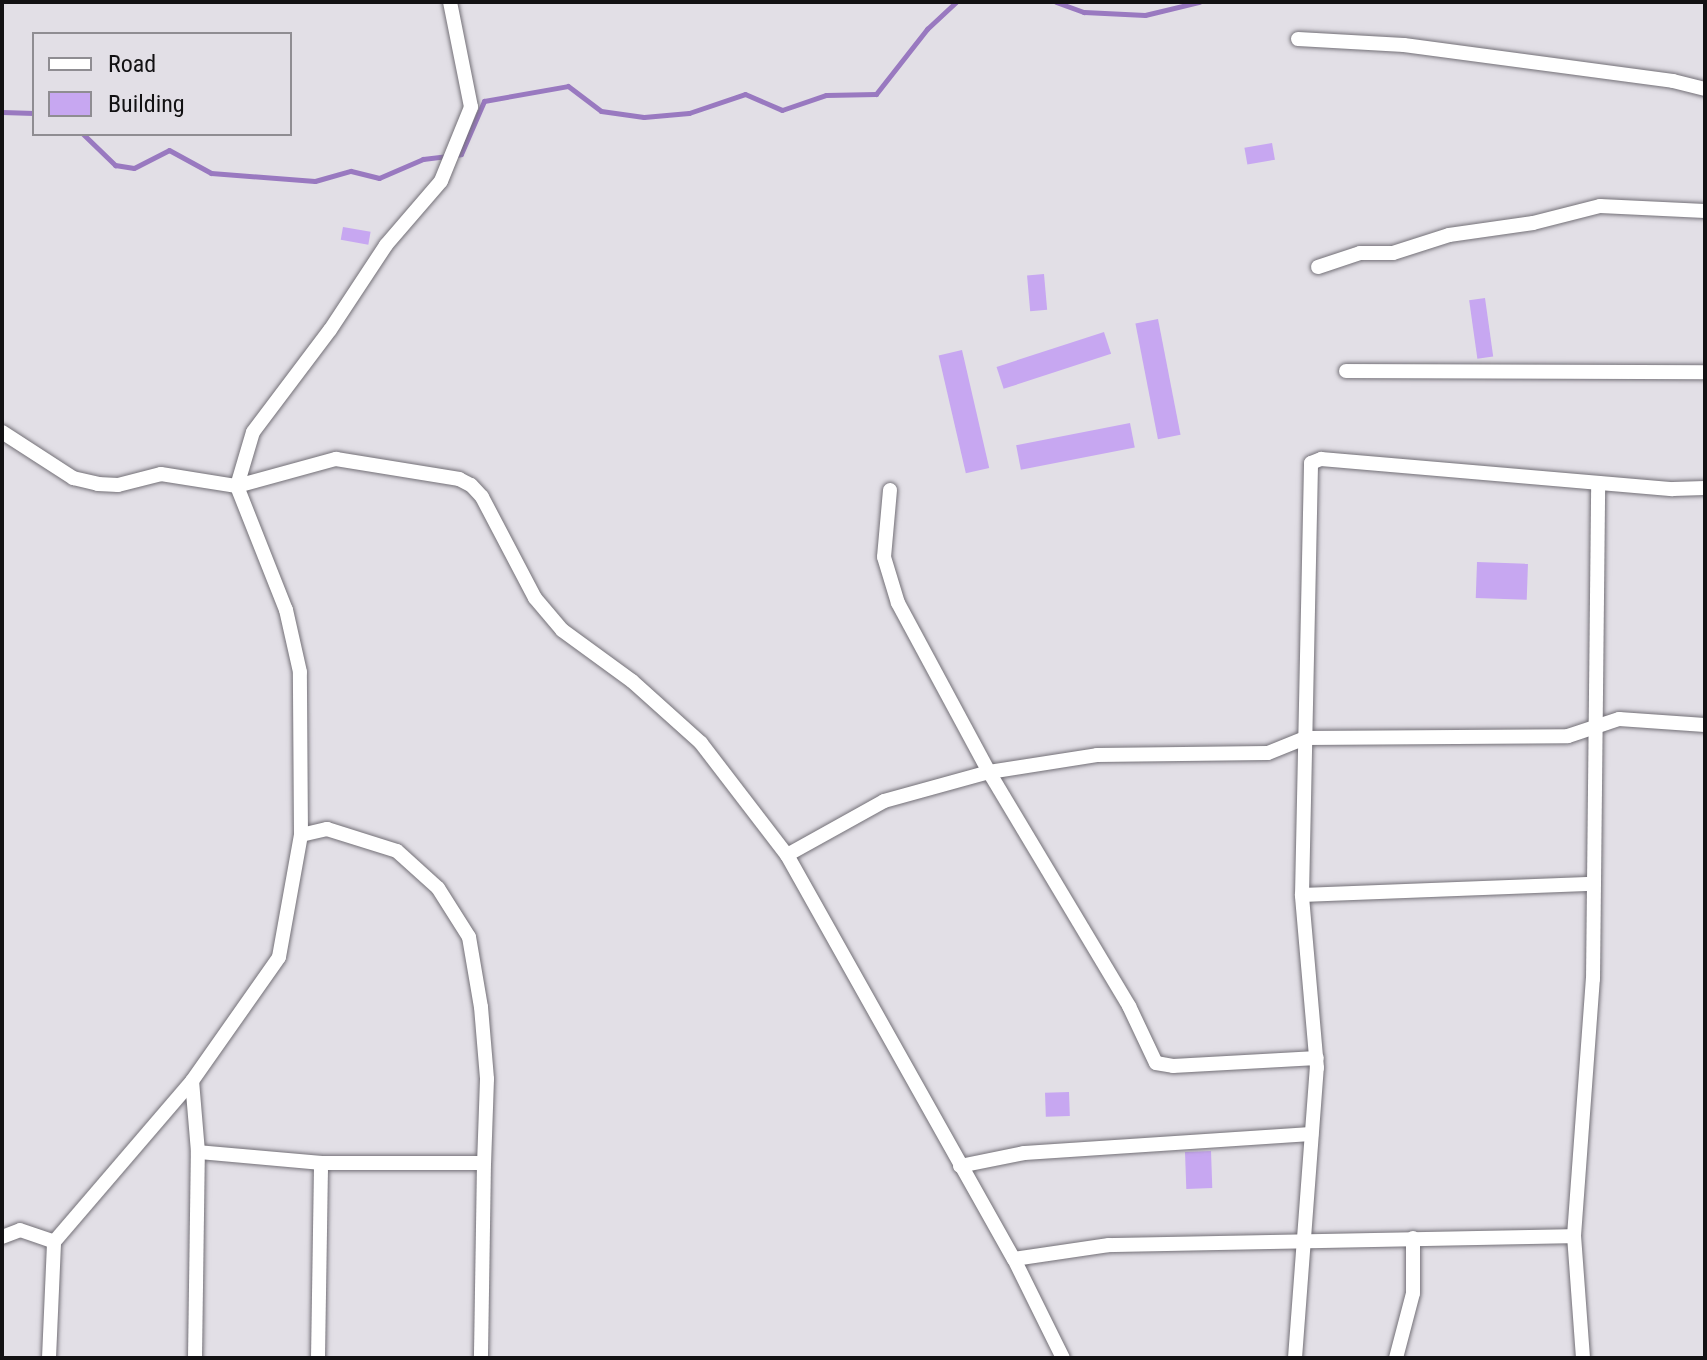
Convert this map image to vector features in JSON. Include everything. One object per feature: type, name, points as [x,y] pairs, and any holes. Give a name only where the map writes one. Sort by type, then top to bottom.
[{"type":"street","points":[[49,1358],[54,1242],[192,1081],[279,957],[301,835],[300,672],[286,610],[237,486],[253,432],[330,330],[386,245],[441,181],[471,107],[450,2]]},
{"type":"street","points":[[1298,39],[1404,45],[1646,77],[1705,89]]},
{"type":"street","points":[[1318,267],[1360,253],[1393,253],[1461,232],[1533,223],[1600,206],[1705,211]]},
{"type":"street","points":[[1346,371],[1705,372]]},
{"type":"street","points":[[2,432],[73,478],[98,484],[118,485],[161,474],[237,486],[336,459],[459,479],[471,485],[482,497],[535,598],[553,619],[632,681],[701,743],[787,855],[1014,1259],[1063,1358]]},
{"type":"street","points":[[1295,1358],[1317,1058],[1302,895],[1311,463],[1321,459],[1598,483],[1705,488]]},
{"type":"street","points":[[1583,1358],[1574,1236],[1593,979],[1598,483]]},
{"type":"street","points":[[890,490],[884,557],[891,587],[989,772],[1119,989],[1156,1063],[1173,1066],[1317,1058]]},
{"type":"street","points":[[787,855],[884,801],[989,772],[1097,755],[1268,753],[1305,738],[1568,736],[1619,719],[1705,725]]},
{"type":"street","points":[[301,835],[327,829],[397,851],[438,888],[469,937],[481,1007],[487,1079],[481,1358]]},
{"type":"street","points":[[1302,895],[1593,884]]},
{"type":"street","points":[[192,1081],[198,1152],[195,1358]]},
{"type":"street","points":[[960,1166],[1024,1153],[1311,1134]]},
{"type":"street","points":[[198,1152],[321,1163],[484,1163]]},
{"type":"street","points":[[318,1358],[321,1163]]},
{"type":"street","points":[[2,1237],[20,1230],[54,1242]]},
{"type":"street","points":[[1014,1259],[1109,1245],[1574,1236]]},
{"type":"street","points":[[1396,1358],[1413,1293],[1413,1238]]},
{"type":"building","points":[[1272,143],[1275,160],[1247,165],[1244,148]]},
{"type":"building","points":[[343,227],[371,232],[368,245],[341,240]]},
{"type":"building","points":[[1044,274],[1047,310],[1030,311],[1027,275]]},
{"type":"building","points":[[1485,298],[1493,356],[1477,359],[1469,300]]},
{"type":"building","points":[[1158,319],[1181,435],[1158,439],[1135,323]]},
{"type":"building","points":[[1104,332],[1111,354],[1004,389],[997,367]]},
{"type":"building","points":[[962,350],[989,468],[966,473],[939,355]]},
{"type":"building","points":[[1130,423],[1135,448],[1021,470],[1016,445]]},
{"type":"building","points":[[1477,562],[1528,564],[1527,600],[1476,598]]},
{"type":"building","points":[[1069,1092],[1070,1116],[1046,1117],[1045,1093]]},
{"type":"building","points":[[1211,1151],[1212,1188],[1186,1189],[1185,1152]]},
{"type":"waterway","points":[[85,136],[115,165],[134,168],[169,150],[211,173],[315,181],[351,171],[379,178],[423,159],[461,154],[484,101],[568,86],[601,111],[644,117],[689,113],[745,94],[782,110],[826,95],[876,94],[927,29],[956,2]]},
{"type":"waterway","points":[[1056,2],[1084,12],[1145,15],[1199,2]]},
{"type":"waterway","points":[[2,112],[32,113]]}]
